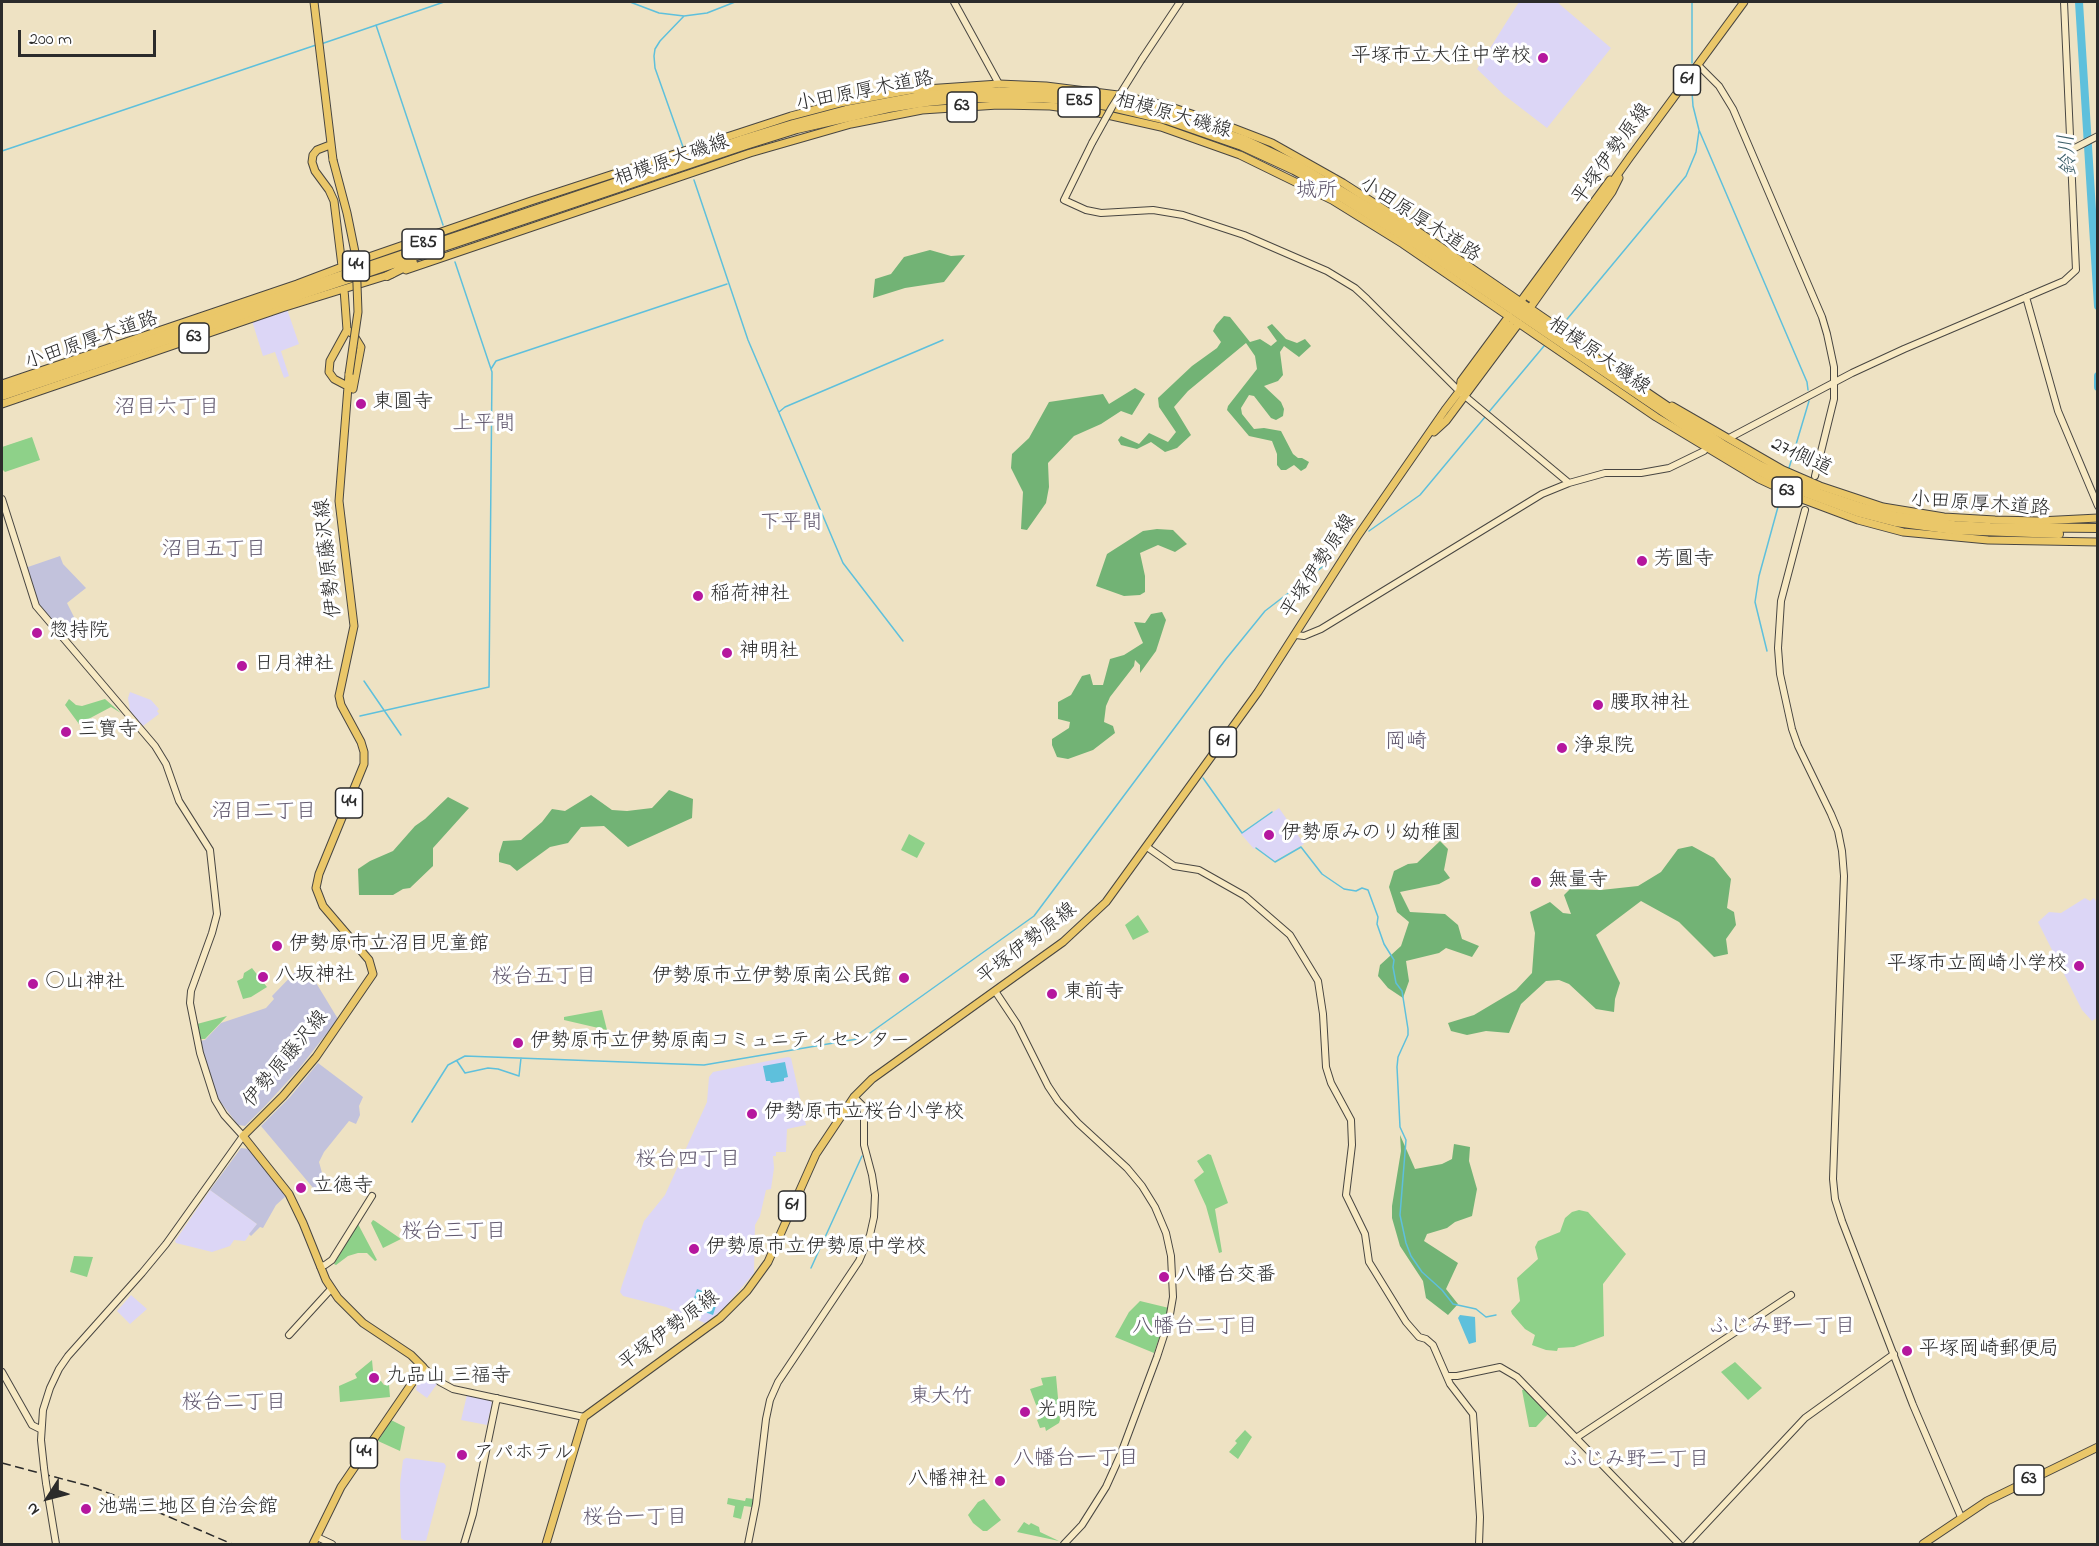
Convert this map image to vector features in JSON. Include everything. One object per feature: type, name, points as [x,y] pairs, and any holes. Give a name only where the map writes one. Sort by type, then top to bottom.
[{"type":"highway","name":"小田原厚木道路","points":[[2,390],[506,223],[807,127],[889,108],[968,98],[1044,98],[1108,106],[1194,128],[1268,157],[1325,187],[1406,238],[1721,451],[1787,486],[1860,513],[1922,526],[1990,533],[2095,531]]},
{"type":"highway","name":"E85","points":[[342,266],[350,267],[470,228],[506,223]]},
{"type":"highway","points":[[387,276],[403,266],[476,240],[506,223]]},
{"type":"highway","name":"小田原厚木道路","points":[[2,396],[506,223]]},
{"type":"main road","name":"伊勢原藤沢線","points":[[314,2],[330,145],[356,257],[358,312],[347,386],[339,501],[354,620],[339,696],[341,705],[364,752],[364,764],[316,885],[323,906],[369,960],[373,974],[311,1063],[243,1136],[289,1194],[331,1288],[356,1317],[423,1366]]},
{"type":"main road","name":"平塚伊勢原線","points":[[1530,298],[1744,2]]},
{"type":"main road","name":"相模原大磯線","points":[[2,384],[297,284],[342,266],[791,116],[840,103],[912,90],[999,84],[1046,86],[1119,95],[1168,106],[1272,143],[1343,183],[1530,308]]},
{"type":"main road","name":"相模原大磯線","points":[[2,404],[292,304],[387,276],[750,153],[851,124],[922,110],[1011,105],[1050,106],[1094,112],[1161,127],[1240,155],[1332,200],[1403,244],[1510,320],[1519,323],[1703,447],[1759,479],[1813,504],[1858,520],[1903,532],[1988,540],[2097,542]]},
{"type":"main road","points":[[330,145],[317,150],[312,162],[315,171],[334,201],[342,266]]},
{"type":"main road","points":[[1521,301],[1603,187],[1630,158]]},
{"type":"main road","points":[[1530,308],[1612,192],[1630,158]]},
{"type":"main road","points":[[344,289],[347,330],[330,361],[329,369],[332,377],[353,388],[361,349],[360,343],[347,330]]},
{"type":"main road","name":"271側道","points":[[1530,308],[1666,402],[1763,460],[1818,486],[1883,507],[1944,517],[2039,521],[2097,518]]},
{"type":"main road","points":[[1462,394],[1461,381],[1510,320]]},
{"type":"main road","points":[[1462,394],[1519,323]]},
{"type":"main road","name":"平塚伊勢原線","points":[[584,1417],[720,1318],[747,1291],[768,1262],[811,1163],[854,1097],[882,1070],[1063,942],[1112,895],[1296,635],[1357,537],[1422,444],[1446,421],[1462,394]]},
{"type":"main road","name":"44","points":[[315,1541],[341,1488],[423,1366]]},
{"type":"main road","points":[[546,1545],[584,1417]]},
{"type":"main road","name":"63","points":[[1923,1545],[1961,1517],[2003,1492],[2097,1447]]},
{"type":"street","points":[[954,2],[999,84]]},
{"type":"street","points":[[1180,2],[1142,59],[1092,142],[1064,200],[1086,210],[1101,213],[1153,210],[1183,215],[1244,235],[1327,271],[1367,298],[1462,394],[1569,483]]},
{"type":"street","points":[[1731,437],[1835,382],[1904,349],[2064,281],[2076,270],[2073,149],[2064,2]]},
{"type":"street","points":[[1698,64],[1709,74],[1726,97],[1822,317],[1831,350],[1835,382],[1834,399],[1815,476]]},
{"type":"street","points":[[2073,149],[2097,136]]},
{"type":"street","points":[[2025,297],[2058,411],[2097,506]]},
{"type":"street","points":[[1296,635],[1304,636],[1321,629],[1529,502],[1569,483],[1605,473],[1641,473],[1669,468],[1704,451]]},
{"type":"street","points":[[2,499],[2,508],[36,606],[155,746],[166,764],[179,801],[210,850],[217,914],[191,992],[190,1003],[200,1053],[215,1100],[224,1115],[243,1136],[158,1253],[65,1360],[56,1375],[47,1395],[40,1429],[56,1545]]},
{"type":"street","points":[[1805,510],[1781,601],[1778,648],[1780,674],[1792,729],[1838,831],[1842,851],[1844,887],[1833,1179],[1835,1199],[1904,1380],[1961,1517]]},
{"type":"street","points":[[1147,847],[1174,866],[1199,870],[1245,896],[1290,935],[1318,981],[1326,1067],[1331,1083],[1351,1120],[1352,1145],[1346,1195],[1365,1234],[1369,1262],[1406,1322],[1419,1337],[1433,1345],[1450,1384],[1473,1414],[1480,1517],[1479,1545]]},
{"type":"street","points":[[995,991],[1017,1024],[1058,1101],[1078,1124],[1128,1168],[1142,1186],[1166,1233],[1171,1256],[1173,1297],[1169,1320],[1157,1357],[1106,1487],[1082,1525],[1064,1545]]},
{"type":"street","points":[[748,1545],[770,1400],[778,1382],[859,1261],[870,1235],[874,1206],[872,1175],[864,1145],[864,1110],[854,1097]]},
{"type":"street","points":[[320,1266],[332,1260],[372,1196]]},
{"type":"street","points":[[289,1335],[331,1288]]},
{"type":"street","points":[[1576,1438],[1791,1295]]},
{"type":"street","points":[[1687,1545],[1805,1418],[1894,1354]]},
{"type":"street","points":[[423,1366],[447,1387],[584,1417]]},
{"type":"street","points":[[1448,1376],[1503,1367],[1527,1387],[1680,1545]]},
{"type":"street","points":[[2,1372],[32,1425],[40,1429]]},
{"type":"street","points":[[464,1545],[497,1398]]},
{"type":"street","points":[[315,1541],[332,1545]]},
{"type":"shaded area","name":"平塚市立大住中学校","points":[[1519,2],[1557,2],[1611,48],[1547,128],[1504,95],[1477,69]]},
{"type":"shaded area","points":[[287,309],[299,344],[281,351],[289,376],[284,378],[275,352],[263,356],[252,321]]},
{"type":"shaded area","points":[[60,556],[63,564],[86,588],[67,603],[80,629],[65,638],[40,608],[25,568]]},
{"type":"shaded area","points":[[130,692],[151,700],[159,709],[157,711],[159,714],[143,726],[130,711],[128,698]]},
{"type":"shaded area","name":"伊勢原みのり幼稚園","points":[[1279,808],[1304,844],[1274,861],[1256,847],[1254,849],[1241,834]]},
{"type":"shaded area","name":"平塚市立岡崎小学校","points":[[2085,898],[2090,901],[2094,898],[2097,903],[2098,1017],[2092,1021],[2082,1010],[2038,922],[2049,912],[2061,913]]},
{"type":"shaded area","points":[[304,963],[338,1019],[298,1070],[265,1106],[245,1126],[238,1125],[216,1096],[200,1041],[205,1040],[221,1023],[266,1008],[274,999],[272,996]]},
{"type":"shaded area","points":[[791,1058],[806,1125],[787,1129],[786,1152],[776,1152],[776,1156],[773,1156],[771,1189],[766,1190],[760,1216],[755,1225],[754,1273],[723,1309],[705,1323],[666,1307],[623,1296],[620,1292],[644,1221],[665,1195],[707,1102],[709,1077],[713,1072]]},
{"type":"shaded area","points":[[318,1063],[363,1097],[356,1124],[349,1121],[324,1152],[319,1162],[324,1180],[329,1184],[319,1195],[261,1126],[290,1097]]},
{"type":"shaded area","points":[[241,1148],[249,1149],[286,1196],[276,1205],[263,1228],[260,1227],[251,1236],[249,1234],[257,1224],[210,1190]]},
{"type":"shaded area","points":[[210,1190],[257,1224],[245,1241],[234,1240],[230,1246],[212,1252],[176,1243],[175,1241]]},
{"type":"shaded area","points":[[131,1295],[147,1309],[130,1324],[117,1311]]},
{"type":"shaded area","points":[[422,1376],[430,1378],[437,1384],[427,1398],[416,1390],[418,1380]]},
{"type":"shaded area","points":[[467,1395],[490,1400],[492,1403],[487,1425],[461,1420]]},
{"type":"shaded area","points":[[406,1458],[444,1463],[446,1466],[426,1541],[401,1538],[400,1484],[403,1460]]},
{"type":"green space","points":[[930,250],[951,256],[965,255],[944,282],[905,288],[873,298],[875,279],[891,274],[904,257]]},
{"type":"green space","points":[[1224,316],[1230,317],[1250,342],[1260,339],[1271,346],[1277,341],[1267,327],[1272,324],[1286,339],[1297,343],[1305,339],[1311,346],[1299,357],[1284,346],[1280,352],[1283,375],[1278,381],[1264,386],[1281,402],[1284,409],[1283,416],[1276,420],[1271,418],[1254,396],[1249,395],[1241,408],[1242,414],[1254,429],[1281,431],[1293,454],[1309,462],[1301,471],[1294,465],[1281,470],[1277,465],[1277,454],[1272,441],[1249,436],[1227,410],[1257,369],[1255,356],[1246,343],[1188,391],[1174,407],[1191,435],[1177,448],[1165,452],[1151,442],[1137,449],[1121,445],[1118,440],[1121,436],[1139,444],[1149,433],[1168,442],[1176,432],[1159,407],[1158,398],[1192,366],[1217,348],[1221,342],[1213,331]]},
{"type":"green space","points":[[1135,388],[1145,394],[1132,415],[1121,411],[1101,424],[1074,436],[1048,463],[1049,487],[1046,503],[1027,530],[1021,529],[1023,492],[1011,468],[1012,454],[1029,438],[1049,402],[1103,394],[1109,404]]},
{"type":"green space","points":[[32,437],[40,460],[5,472],[2,447]]},
{"type":"green space","points":[[1173,530],[1187,544],[1175,552],[1158,545],[1140,553],[1145,576],[1145,592],[1140,595],[1124,596],[1096,586],[1107,554],[1143,531]]},
{"type":"green space","points":[[1162,612],[1166,620],[1156,651],[1140,673],[1140,665],[1135,660],[1134,666],[1110,697],[1106,706],[1104,722],[1113,726],[1115,733],[1093,750],[1068,759],[1057,757],[1052,739],[1069,728],[1070,722],[1058,719],[1058,702],[1071,695],[1082,676],[1090,674],[1093,685],[1103,685],[1110,659],[1124,655],[1143,643],[1134,622],[1145,623],[1151,614]]},
{"type":"green space","points":[[69,699],[76,705],[82,706],[105,699],[121,713],[111,707],[79,724],[65,705]]},
{"type":"green space","points":[[669,790],[693,799],[692,818],[628,847],[604,826],[581,827],[568,843],[550,847],[517,871],[510,865],[499,862],[503,841],[521,840],[542,822],[552,809],[565,811],[591,795],[612,810],[652,808]]},
{"type":"green space","points":[[448,797],[469,808],[433,848],[433,866],[410,888],[393,895],[359,895],[358,869],[393,851],[415,826]]},
{"type":"green space","points":[[909,834],[925,843],[917,858],[901,850]]},
{"type":"green space","points":[[1440,841],[1448,849],[1444,870],[1450,878],[1439,884],[1400,892],[1410,912],[1445,914],[1458,925],[1462,939],[1479,946],[1472,957],[1446,948],[1439,953],[1406,961],[1409,981],[1403,998],[1388,988],[1378,976],[1380,965],[1401,946],[1409,922],[1397,912],[1389,887],[1394,871],[1408,864],[1417,863]]},
{"type":"green space","points":[[1692,846],[1714,858],[1731,879],[1727,908],[1734,912],[1736,925],[1726,939],[1728,954],[1714,957],[1679,922],[1641,901],[1596,935],[1620,983],[1614,1012],[1596,1009],[1569,984],[1559,980],[1546,981],[1521,1004],[1509,1033],[1486,1031],[1467,1035],[1451,1031],[1448,1023],[1474,1015],[1516,990],[1532,973],[1535,933],[1530,912],[1550,902],[1563,913],[1571,914],[1564,895],[1570,889],[1601,890],[1638,886],[1661,872],[1678,849]]},
{"type":"green space","points":[[1138,915],[1149,932],[1133,940],[1125,925]]},
{"type":"green space","points":[[252,968],[259,977],[256,979],[260,983],[262,981],[267,987],[243,999],[237,981]]},
{"type":"green space","points":[[602,1010],[607,1030],[564,1020],[564,1017]]},
{"type":"green space","points":[[227,1016],[205,1039],[200,1039],[197,1024]]},
{"type":"green space","points":[[1400,1135],[1415,1169],[1442,1164],[1452,1159],[1454,1144],[1470,1147],[1469,1161],[1477,1189],[1472,1216],[1455,1222],[1447,1228],[1427,1234],[1424,1241],[1458,1263],[1446,1289],[1458,1304],[1448,1315],[1426,1298],[1423,1281],[1400,1246],[1392,1218],[1401,1151]]},
{"type":"green space","points":[[1208,1154],[1211,1155],[1228,1203],[1215,1209],[1222,1252],[1219,1253],[1206,1206],[1194,1180],[1204,1172],[1197,1161]]},
{"type":"green space","points":[[1579,1210],[1588,1212],[1626,1254],[1603,1284],[1604,1336],[1574,1347],[1558,1348],[1557,1351],[1546,1350],[1532,1345],[1535,1335],[1525,1329],[1512,1314],[1511,1311],[1520,1301],[1517,1278],[1538,1259],[1535,1247],[1538,1241],[1560,1232],[1565,1218]]},
{"type":"green space","points":[[373,1220],[401,1239],[383,1248],[371,1223]]},
{"type":"green space","points":[[358,1224],[377,1260],[375,1261],[367,1253],[358,1253],[334,1264]]},
{"type":"green space","points":[[74,1256],[93,1257],[87,1277],[70,1272]]},
{"type":"green space","points":[[1140,1301],[1169,1308],[1154,1353],[1115,1337],[1129,1312]]},
{"type":"green space","points":[[372,1360],[374,1381],[381,1381],[384,1385],[389,1385],[390,1397],[340,1402],[339,1386],[357,1378],[355,1374]]},
{"type":"green space","points":[[1735,1362],[1762,1388],[1748,1400],[1721,1372]]},
{"type":"green space","points":[[1056,1376],[1060,1420],[1046,1431],[1045,1427],[1040,1428],[1037,1420],[1041,1418],[1030,1389],[1043,1385],[1041,1378]]},
{"type":"green space","points":[[1526,1389],[1548,1414],[1536,1427],[1529,1427],[1522,1390]]},
{"type":"green space","points":[[391,1420],[405,1427],[400,1451],[378,1441]]},
{"type":"green space","points":[[1245,1430],[1252,1437],[1238,1459],[1229,1452]]},
{"type":"green space","points":[[728,1498],[745,1501],[746,1498],[754,1499],[752,1507],[744,1506],[741,1519],[733,1517],[735,1506],[727,1504]]},
{"type":"green space","points":[[984,1499],[1001,1520],[987,1531],[983,1531],[973,1523],[968,1515],[978,1502]]},
{"type":"green space","points":[[1024,1522],[1039,1527],[1040,1532],[1059,1541],[1017,1532]]},
{"type":"water","points":[[785,1062],[788,1077],[784,1078],[784,1081],[771,1083],[766,1081],[763,1066]]},
{"type":"water","points":[[697,1289],[719,1297],[713,1315],[691,1307]]},
{"type":"water","points":[[1460,1315],[1475,1317],[1476,1342],[1469,1344],[1458,1318]]},
{"type":"waterway","points":[[321,44],[444,2]]},
{"type":"waterway","points":[[630,2],[659,13],[684,16],[707,13],[735,2]]},
{"type":"waterway","points":[[1692,2],[1692,63]]},
{"type":"waterway","name":"鈴川","points":[[2079,2],[2098,306]]},
{"type":"waterway","points":[[683,147],[655,68],[654,56],[660,41],[684,16]]},
{"type":"waterway","points":[[376,25],[443,225]]},
{"type":"waterway","points":[[2,151],[316,45]]},
{"type":"waterway","points":[[1692,92],[1699,130],[1807,382],[1808,390]]},
{"type":"waterway","points":[[1563,324],[1686,176],[1696,152],[1699,131]]},
{"type":"waterway","points":[[694,180],[748,340],[843,563],[903,641]]},
{"type":"waterway","points":[[360,716],[489,687],[492,372],[455,262]]},
{"type":"waterway","points":[[491,369],[496,361],[727,284]]},
{"type":"waterway","points":[[779,412],[785,407],[943,340]]},
{"type":"waterway","points":[[1488,413],[1544,346]]},
{"type":"waterway","name":"鈴川","points":[[2098,376],[2098,387]]},
{"type":"waterway","points":[[1789,468],[1809,401]]},
{"type":"waterway","points":[[1369,531],[1420,495],[1485,417]]},
{"type":"waterway","points":[[1767,651],[1755,602],[1759,576],[1781,496]]},
{"type":"waterway","points":[[412,1122],[448,1065],[465,1056],[704,1065],[863,1038],[1034,916],[1226,659],[1265,611],[1334,558]]},
{"type":"waterway","points":[[364,681],[401,735]]},
{"type":"waterway","points":[[1203,778],[1242,833],[1272,812]]},
{"type":"waterway","points":[[1256,848],[1275,862],[1301,847],[1322,874],[1344,889],[1368,890],[1378,917],[1377,924],[1384,944],[1394,960],[1396,983],[1402,991],[1408,1029],[1408,1035],[1398,1057],[1397,1067],[1400,1127],[1406,1140],[1400,1215],[1406,1243],[1411,1256],[1422,1272],[1442,1290],[1453,1304],[1476,1309],[1486,1317],[1496,1315]]},
{"type":"waterway","points":[[457,1061],[465,1073],[488,1068],[519,1076],[521,1058]]},
{"type":"waterway","points":[[811,1268],[862,1156]]},
{"type":"railway","points":[[2,1463],[89,1486],[139,1504],[232,1544]]},
{"type":"place","name":"平塚市立大住中学校","points":[[1543,58]]},
{"type":"place","name":"東圓寺","points":[[361,404]]},
{"type":"place","name":"芳圓寺","points":[[1642,561]]},
{"type":"place","name":"稲荷神社","points":[[698,596]]},
{"type":"place","name":"惣持院","points":[[37,633]]},
{"type":"place","name":"神明社","points":[[727,653]]},
{"type":"place","name":"日月神社","points":[[242,666]]},
{"type":"place","name":"腰取神社","points":[[1598,705]]},
{"type":"place","name":"三寶寺","points":[[66,732]]},
{"type":"place","name":"浄泉院","points":[[1562,748]]},
{"type":"place","name":"伊勢原みのり幼稚園","points":[[1269,835]]},
{"type":"place","name":"無量寺","points":[[1536,882]]},
{"type":"place","name":"伊勢原市立沼目児童館","points":[[277,946]]},
{"type":"place","name":"平塚市立岡崎小学校","points":[[2079,966]]},
{"type":"place","name":"八坂神社","points":[[263,977]]},
{"type":"place","name":"伊勢原市立伊勢原南公民館","points":[[904,978]]},
{"type":"place","name":"○山神社","points":[[33,984]]},
{"type":"place","name":"東前寺","points":[[1052,994]]},
{"type":"place","name":"伊勢原市立伊勢原南コミュニティセンター","points":[[518,1043]]},
{"type":"place","name":"伊勢原市立桜台小学校","points":[[752,1114]]},
{"type":"place","name":"立徳寺","points":[[301,1188]]},
{"type":"place","name":"伊勢原市立伊勢原中学校","points":[[694,1249]]},
{"type":"place","name":"八幡台交番","points":[[1164,1277]]},
{"type":"place","name":"平塚岡崎郵便局","points":[[1907,1351]]},
{"type":"place","name":"九品山 三福寺","points":[[374,1378]]},
{"type":"place","name":"光明院","points":[[1025,1412]]},
{"type":"place","name":"アパホテル","points":[[462,1455]]},
{"type":"place","name":"八幡神社","points":[[1000,1481]]},
{"type":"place","name":"池端三地区自治会館","points":[[86,1509]]},
{"type":"district","name":"城所","points":[[1317,193]]},
{"type":"district","name":"沼目六丁目","points":[[167,410]]},
{"type":"district","name":"上平間","points":[[484,426]]},
{"type":"district","name":"下平間","points":[[791,525]]},
{"type":"district","name":"沼目五丁目","points":[[214,552]]},
{"type":"district","name":"岡崎","points":[[1406,744]]},
{"type":"district","name":"沼目二丁目","points":[[264,814]]},
{"type":"district","name":"桜台五丁目","points":[[544,979]]},
{"type":"district","name":"桜台四丁目","points":[[688,1162]]},
{"type":"district","name":"桜台三丁目","points":[[454,1234]]},
{"type":"district","name":"八幡台二丁目","points":[[1195,1329]]},
{"type":"district","name":"ふじみ野一丁目","points":[[1782,1329]]},
{"type":"district","name":"東大竹","points":[[941,1399]]},
{"type":"district","name":"桜台二丁目","points":[[234,1405]]},
{"type":"district","name":"八幡台一丁目","points":[[1076,1461]]},
{"type":"district","name":"ふじみ野二丁目","points":[[1636,1462]]},
{"type":"district","name":"桜台一丁目","points":[[635,1520]]}]
